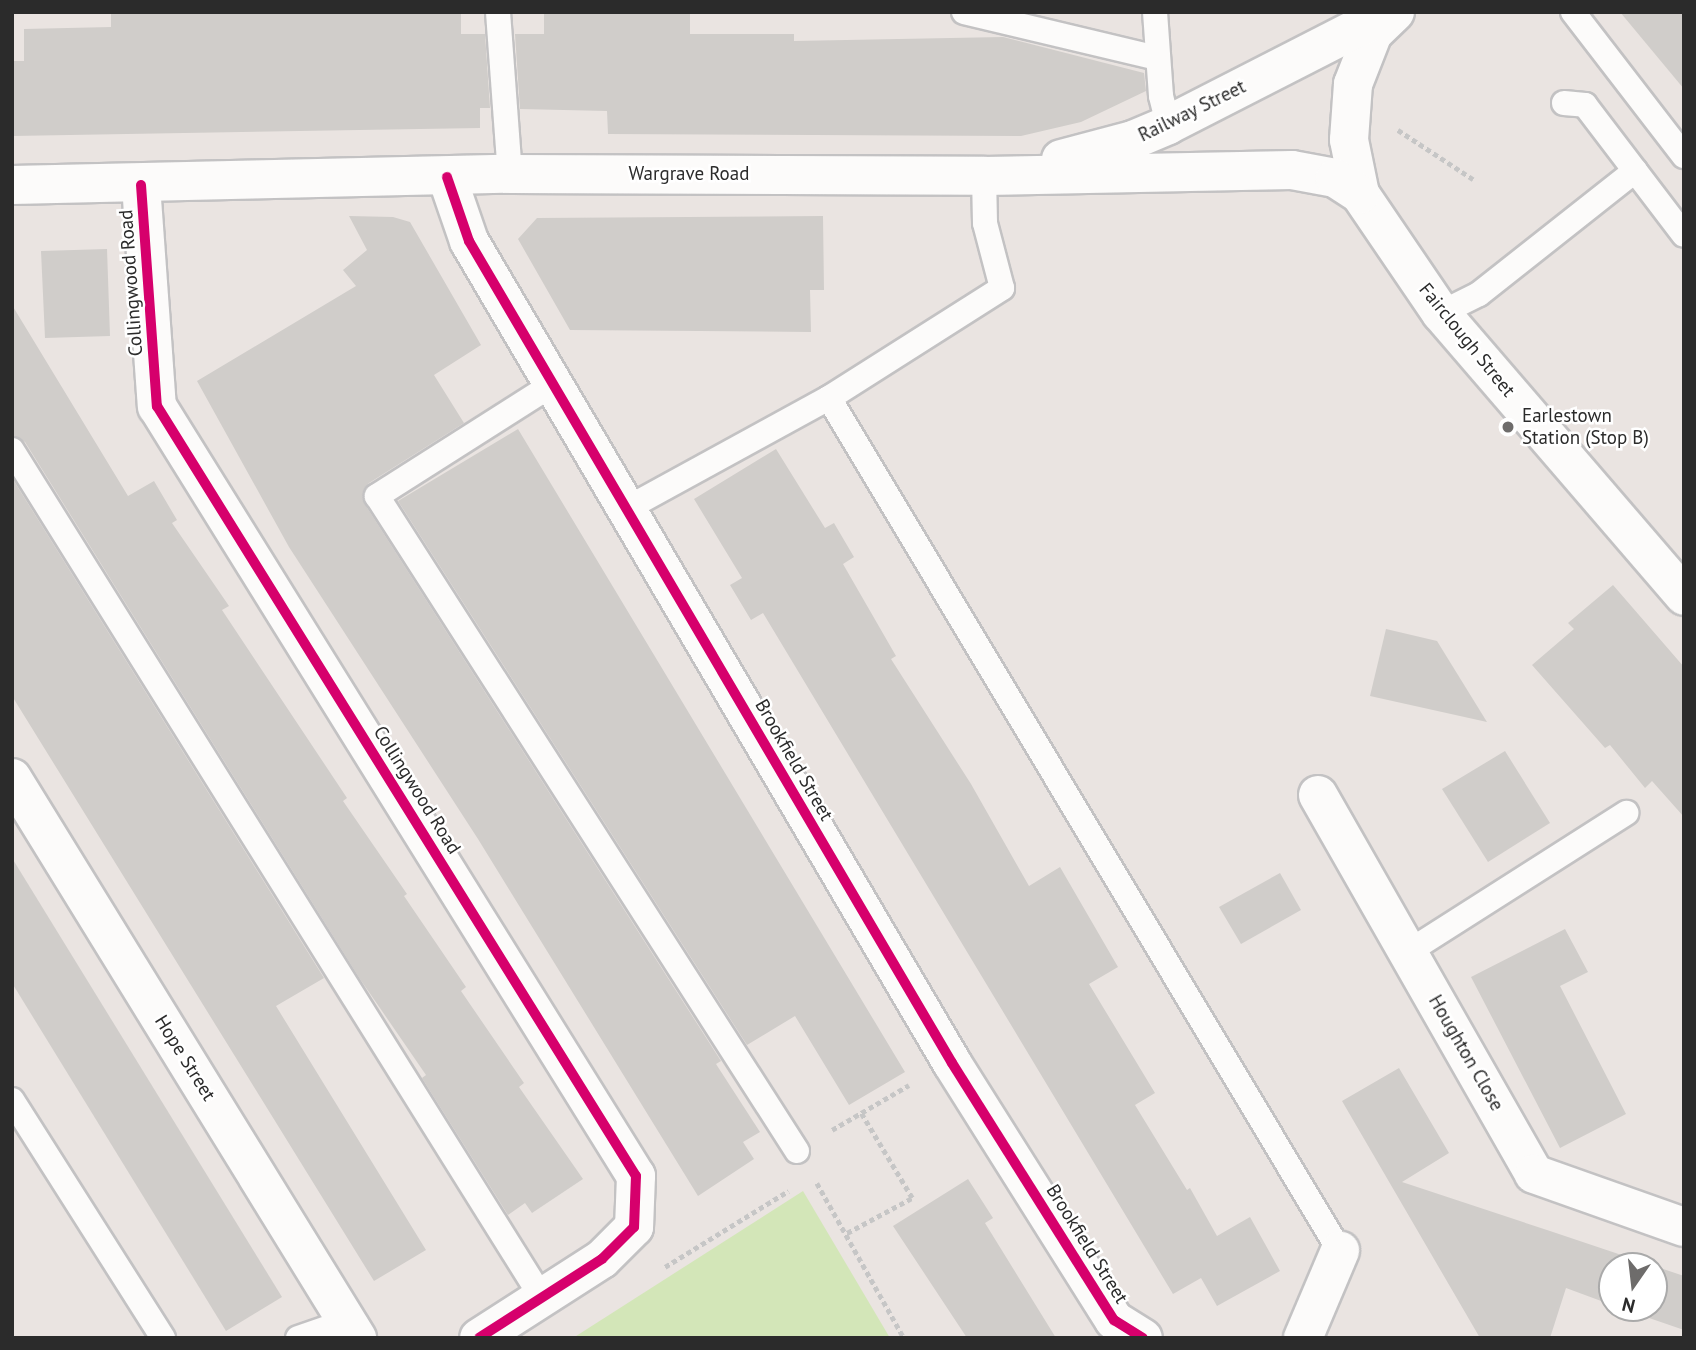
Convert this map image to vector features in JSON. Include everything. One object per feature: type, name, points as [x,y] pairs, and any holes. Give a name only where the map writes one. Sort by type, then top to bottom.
[{"type":"street","name":"Railway Street","points":[[984,176],[1094,151],[1168,125],[1389,12]]},
{"type":"street","name":"Fairclough Street","points":[[1395,12],[1373,33],[1353,84],[1349,140],[1360,194],[1441,313],[1684,596]]},
{"type":"street","name":"Wargrave Road","points":[[12,185],[510,174],[984,176],[1292,170],[1335,178],[1360,194]]},
{"type":"street","name":"Brookfield Street","points":[[447,177],[469,241],[952,1063],[1114,1320],[1143,1338]]},
{"type":"street","name":"Collingwood Road","points":[[141,184],[157,406],[636,1176],[634,1227],[602,1259],[479,1338]]},
{"type":"street","name":"Hope Street","points":[[12,778],[352,1330]]},
{"type":"street","name":"Houghton Close","points":[[1318,795],[1534,1174],[1684,1227]]},
{"type":"street","points":[[1303,1338],[1340,1251]]},
{"type":"lane","points":[[498,12],[510,174]]},
{"type":"lane","points":[[964,12],[1157,58]]},
{"type":"lane","points":[[1155,12],[1157,58],[1168,125]]},
{"type":"lane","points":[[1573,12],[1684,156]]},
{"type":"lane","points":[[1564,103],[1585,106],[1684,235]]},
{"type":"lane","points":[[1441,313],[1479,294],[1635,171]]},
{"type":"lane","points":[[626,509],[829,398],[1002,288],[985,223],[984,176]]},
{"type":"lane","points":[[553,384],[377,496],[797,1151]]},
{"type":"lane","points":[[829,398],[1340,1251]]},
{"type":"lane","points":[[12,450],[542,1298]]},
{"type":"lane","points":[[1408,952],[1626,813]]},
{"type":"lane","points":[[12,1100],[163,1338]]},
{"type":"lane","points":[[298,1338],[352,1330]]},
{"type":"path","points":[[1388,122],[1473,179]]},
{"type":"path","points":[[904,1338],[847,1233],[797,1151],[952,1063]]},
{"type":"path","points":[[847,1233],[912,1198],[861,1113]]},
{"type":"path","points":[[657,1272],[813,1176]]},
{"type":"green space","points":[[803,1191],[890,1338],[573,1338]]},
{"type":"building","points":[[111,12],[461,12],[461,34],[485,34],[490,108],[480,108],[480,128],[12,136],[12,61],[24,61],[24,29],[111,27]]},
{"type":"building","points":[[544,12],[690,12],[690,34],[794,34],[794,41],[1003,37],[1144,73],[1146,91],[1081,122],[1021,136],[608,134],[607,111],[520,109],[515,34],[544,34]]},
{"type":"building","points":[[1620,12],[1684,12],[1684,89]]},
{"type":"building","points":[[349,216],[393,217],[410,222],[481,345],[434,375],[464,423],[369,483],[364,490],[364,503],[721,1061],[716,1064],[760,1132],[743,1142],[754,1159],[698,1196],[478,839],[289,547],[197,381],[356,286],[343,270],[367,250]]},
{"type":"building","points":[[823,216],[824,290],[810,290],[811,332],[570,330],[518,239],[537,218]]},
{"type":"building","points":[[107,249],[110,336],[45,338],[41,251]]},
{"type":"building","points":[[12,305],[128,496],[154,481],[177,520],[172,523],[229,606],[222,610],[347,798],[343,801],[466,987],[461,991],[524,1083],[519,1087],[583,1179],[532,1213],[525,1203],[508,1215],[422,1078],[426,1075],[360,979],[25,442],[12,435]]},
{"type":"building","points":[[518,429],[905,1072],[849,1105],[795,1016],[747,1045],[398,501]]},
{"type":"building","points":[[776,449],[825,528],[834,523],[854,557],[843,564],[896,656],[891,659],[971,784],[1029,886],[1060,867],[1118,967],[1089,984],[1155,1093],[1135,1105],[1187,1190],[1190,1188],[1217,1236],[1250,1217],[1280,1271],[1217,1306],[1201,1278],[1173,1294],[763,613],[751,620],[730,585],[742,578],[694,499]]},
{"type":"building","points":[[12,478],[324,978],[276,1006],[426,1250],[374,1281],[12,696]]},
{"type":"building","points":[[1613,585],[1684,667],[1684,817],[1652,781],[1645,788],[1610,745],[1605,748],[1532,665],[1574,629],[1568,623]]},
{"type":"building","points":[[1386,629],[1437,641],[1487,722],[1370,696]]},
{"type":"building","points":[[1505,751],[1550,823],[1488,862],[1442,789]]},
{"type":"building","points":[[12,858],[282,1297],[226,1331],[12,983]]},
{"type":"building","points":[[1280,873],[1301,910],[1241,944],[1219,907]]},
{"type":"building","points":[[1565,929],[1588,972],[1560,986],[1626,1114],[1560,1148],[1471,977]]},
{"type":"building","points":[[1399,1068],[1449,1153],[1402,1182],[1612,1252],[1598,1252],[1598,1300],[1566,1288],[1550,1338],[1480,1338],[1342,1101]]},
{"type":"building","points":[[968,1179],[993,1218],[985,1223],[1056,1338],[967,1338],[893,1226]]},
{"type":"building","points":[[1668,1271],[1684,1276],[1684,1330],[1661,1322],[1668,1322]]},
{"type":"cycle path","points":[[447,177],[469,241],[952,1063],[1114,1320],[1143,1338]]},
{"type":"cycle path","points":[[141,185],[157,406],[636,1176],[634,1227],[602,1259],[479,1338]]},
{"type":"place","name":"Earlestown Station (Stop B)","points":[[1508,427]]}]
